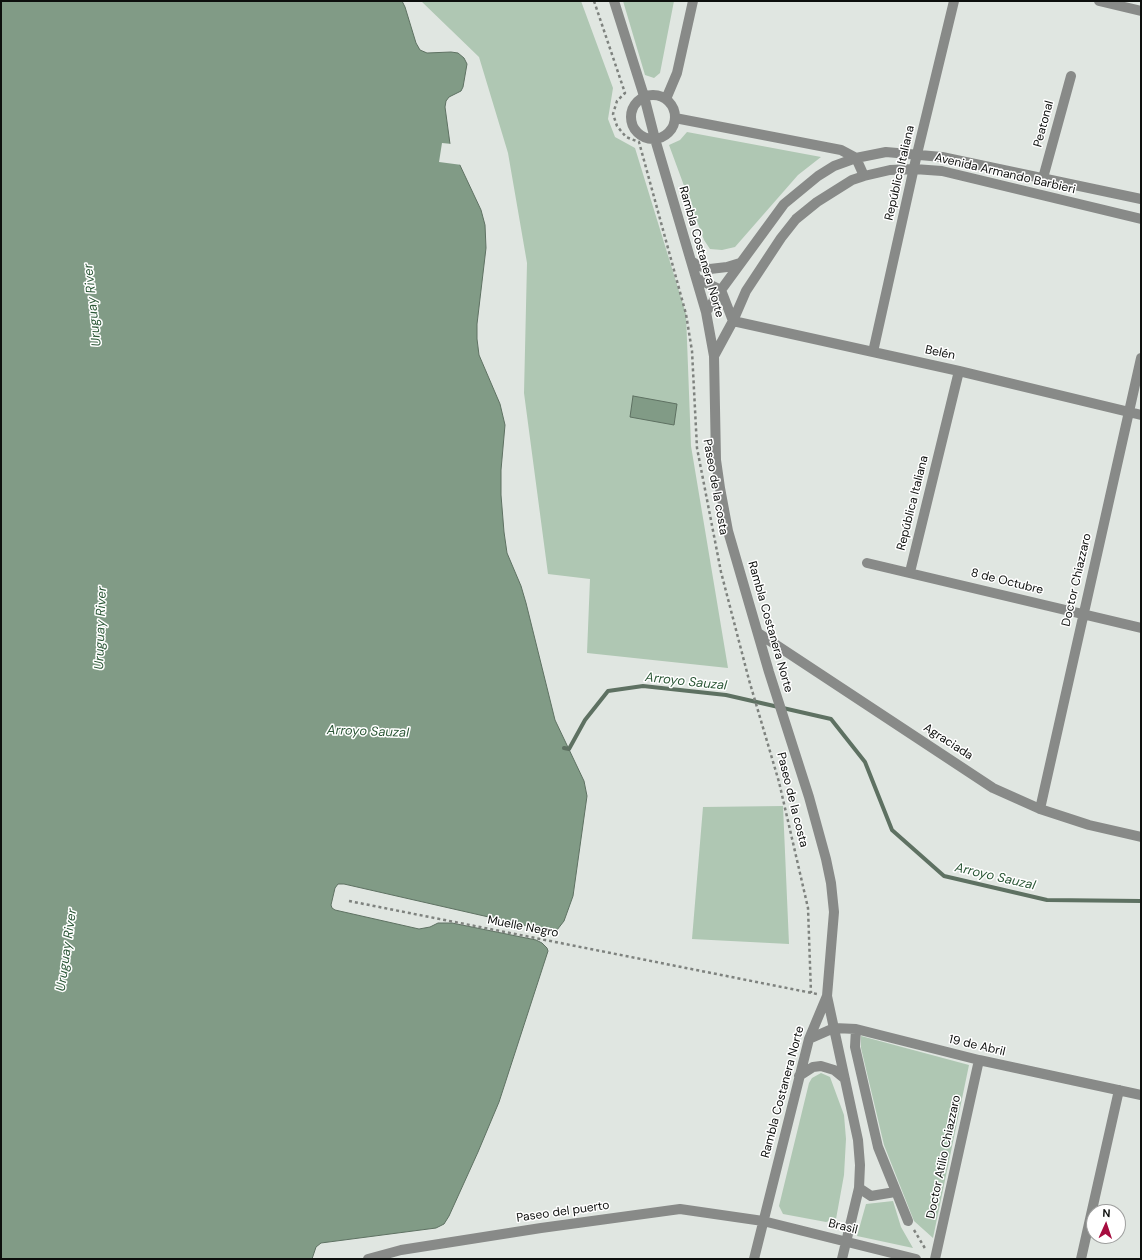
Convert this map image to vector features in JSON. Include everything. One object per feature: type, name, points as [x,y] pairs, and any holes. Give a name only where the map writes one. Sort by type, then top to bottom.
[{"type":"street","name":"Rambla Costanera Norte","points":[[614,1],[644,96],[654,139],[706,312],[714,356],[716,460],[728,531],[769,672],[809,797],[831,883],[834,912],[827,996],[809,1039],[754,1259]]},
{"type":"street","points":[[666,99],[676,73],[693,1]]},
{"type":"street","name":"República Italiana","points":[[873,352],[917,154],[954,1]]},
{"type":"street","points":[[1099,1],[1141,11]]},
{"type":"street","name":"Peatonal","points":[[1043,178],[1071,76]]},
{"type":"street","points":[[654,95],[666,99],[673,108],[675,118],[670,130],[666,134],[654,139],[641,136],[632,125],[631,112],[634,105],[644,96],[654,95]]},
{"type":"street","points":[[675,118],[841,150],[856,158],[864,176]]},
{"type":"street","name":"Avenida Armando Barbieri","points":[[706,312],[720,290],[784,204],[818,176],[834,166],[856,158],[886,152],[942,157],[1141,199]]},
{"type":"street","name":"Avenida Armando Barbieri","points":[[714,356],[733,321],[746,291],[780,238],[796,219],[817,202],[852,180],[864,176],[890,170],[914,169],[942,171],[1141,219]]},
{"type":"street","points":[[691,261],[699,266],[710,269],[727,267],[740,263]]},
{"type":"street","points":[[696,278],[720,290],[733,321]]},
{"type":"street","name":"Belén","points":[[733,321],[959,370],[1141,415]]},
{"type":"street","name":"Doctor Chiazzaro","points":[[1040,809],[1141,358]]},
{"type":"street","name":"República Italiana","points":[[910,572],[959,370]]},
{"type":"street","name":"8 de Octubre","points":[[867,563],[1141,628]]},
{"type":"street","name":"Agraciada","points":[[758,633],[993,788],[1040,809],[1088,825],[1141,837]]},
{"type":"street","points":[[827,996],[858,1140],[860,1165],[859,1188],[842,1259]]},
{"type":"street","name":"19 de Abril","points":[[809,1039],[834,1028],[856,1029],[979,1060],[1141,1095]]},
{"type":"street","points":[[856,1029],[855,1047],[878,1147],[908,1221]]},
{"type":"street","name":"Doctor Atilio Chiazzaro","points":[[931,1256],[979,1060]]},
{"type":"street","points":[[799,1076],[813,1067],[822,1066],[834,1070],[845,1079]]},
{"type":"street","points":[[1081,1259],[1119,1090]]},
{"type":"street","points":[[859,1188],[871,1196],[895,1192]]},
{"type":"street","name":"Paseo del puerto","points":[[368,1259],[401,1250],[541,1228],[680,1209],[763,1221]]},
{"type":"street","name":"Brasil","points":[[763,1221],[916,1259]]},
{"type":"path","name":"Paseo de la costa","points":[[594,1],[625,93],[617,101],[613,114],[617,126],[626,137],[639,142],[686,314],[692,351],[697,448],[721,572],[749,680],[779,782],[808,908],[811,993]]},
{"type":"path","name":"Muelle Negro","points":[[350,901],[827,996]]},
{"type":"path","points":[[908,1221],[931,1256]]},
{"type":"shaded area","points":[[421,1],[581,1],[613,88],[608,119],[615,137],[635,148],[686,314],[691,446],[728,668],[587,653],[590,579],[548,574],[524,393],[527,263],[508,153],[479,57]]},
{"type":"shaded area","points":[[623,1],[674,1],[660,73],[654,78],[645,75]]},
{"type":"shaded area","points":[[687,132],[821,157],[798,175],[735,247],[722,250],[710,249],[704,240],[669,145],[680,140]]},
{"type":"shaded area","points":[[783,806],[789,944],[692,939],[703,807]]},
{"type":"shaded area","points":[[861,1036],[969,1065],[933,1238],[914,1221],[884,1145],[861,1048]]},
{"type":"shaded area","points":[[821,1073],[830,1077],[844,1115],[846,1139],[844,1175],[836,1219],[826,1222],[783,1214],[779,1206],[809,1083],[812,1078]]},
{"type":"shaded area","points":[[893,1201],[901,1227],[913,1248],[857,1236],[866,1204]]},
{"type":"water","name":"Uruguay River","points":[[1,1],[402,1],[416,43],[420,50],[427,53],[458,53],[464,58],[467,64],[461,91],[449,97],[446,101],[445,107],[450,144],[481,210],[485,225],[486,248],[477,324],[477,339],[479,355],[500,404],[505,425],[501,470],[501,495],[507,553],[521,586],[526,603],[555,720],[584,781],[587,796],[573,896],[564,921],[557,930],[550,931],[344,884],[338,884],[335,888],[331,905],[335,910],[419,929],[430,927],[438,923],[452,923],[536,940],[542,943],[548,951],[499,1102],[449,1216],[444,1224],[436,1228],[321,1243],[316,1247],[312,1259],[1,1259]]},
{"type":"water","points":[[633,396],[677,404],[674,425],[630,417]]},
{"type":"pier","points":[[442,143],[452,144],[462,165],[439,162]]},
{"type":"waterway","name":"Arroyo Sauzal","points":[[564,748],[569,749],[585,720],[608,691],[643,686],[726,695],[831,719],[865,762],[892,830],[944,876],[1047,900],[1141,901]]}]
